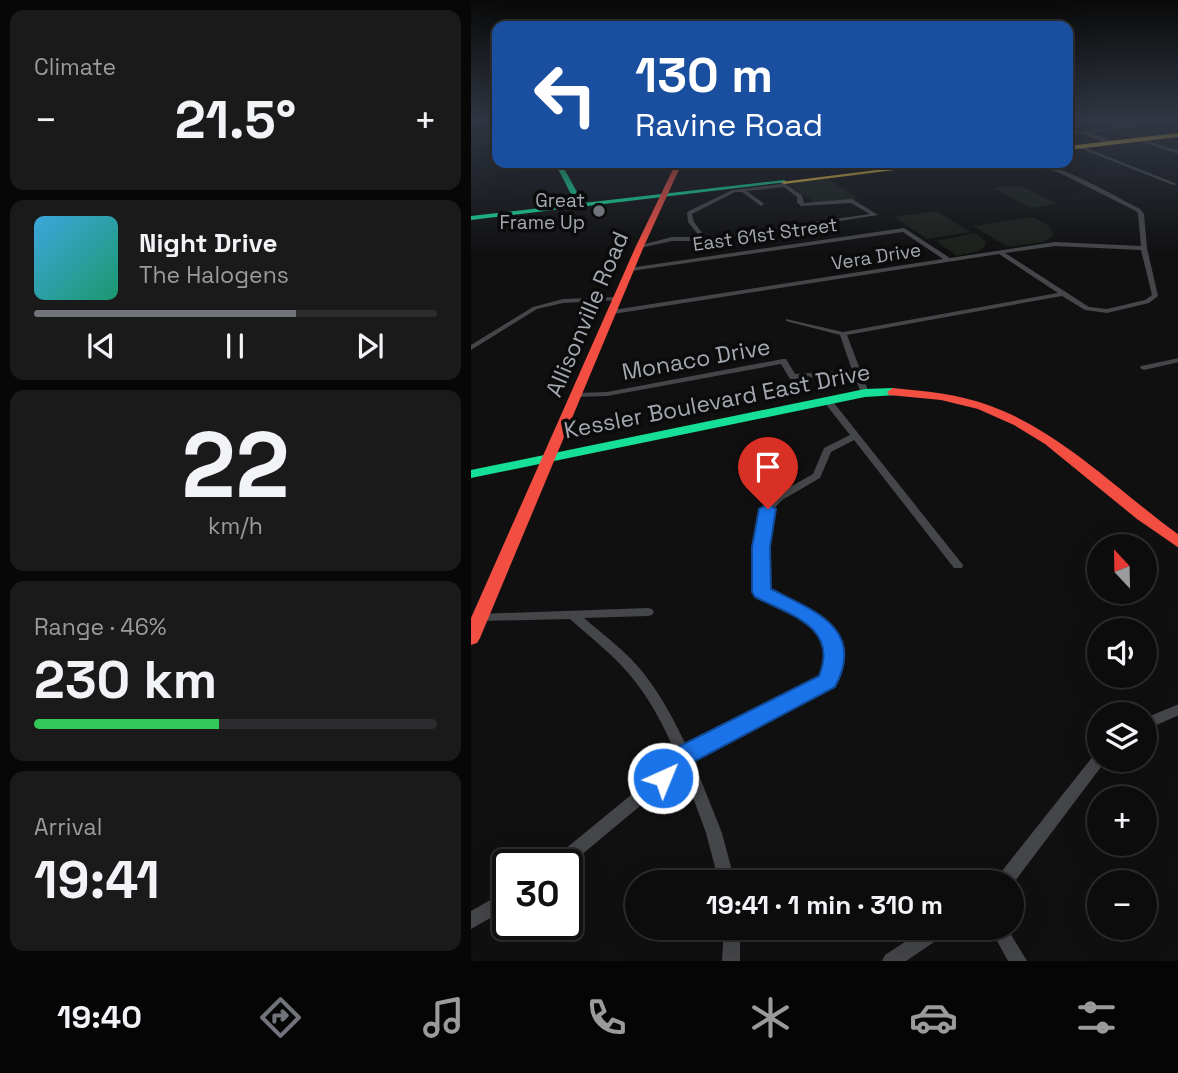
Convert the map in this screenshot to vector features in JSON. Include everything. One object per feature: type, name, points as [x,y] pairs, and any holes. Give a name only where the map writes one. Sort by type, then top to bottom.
[{"type":"main road","points":[[561,168],[580,205]]},
{"type":"main road","name":"Allisonville Road","points":[[471,638],[640,246],[676,168]]},
{"type":"main road","points":[[471,218],[663,195],[778,185],[877,168]]},
{"type":"main road","name":"Kessler Boulevard East Drive","points":[[471,474],[865,393],[917,393],[954,398],[987,407],[1021,421],[1049,439],[1178,543]]},
{"type":"street","points":[[1129,165],[1175,184]]},
{"type":"street","points":[[999,252],[1062,295],[1091,310],[1119,308],[1149,302],[1154,298],[1144,248],[1141,215],[1135,208],[1049,168]]},
{"type":"street","points":[[640,246],[672,239],[703,239],[875,215],[857,202],[803,205],[800,196],[778,185],[719,197],[690,213],[691,222],[703,239]]},
{"type":"street","points":[[743,190],[761,204]]},
{"type":"street","points":[[817,206],[837,221]]},
{"type":"street","name":"East 61st Street","points":[[631,269],[904,230],[948,260]]},
{"type":"street","name":"Vera Drive","points":[[471,348],[525,313],[545,305],[574,300],[615,306],[1066,243],[1144,248]]},
{"type":"street","points":[[788,320],[843,334],[1062,295]]},
{"type":"street","points":[[843,334],[865,393]]},
{"type":"street","points":[[1144,368],[1178,360]]},
{"type":"street","name":"Monaco Drive","points":[[577,395],[607,394],[783,361],[793,377],[857,372]]},
{"type":"street","points":[[827,400],[958,565]]},
{"type":"street","points":[[577,849],[683,758],[828,681],[836,648],[830,635],[817,621],[762,592],[763,529],[766,511],[773,502],[817,476],[827,450],[856,436]]},
{"type":"street","points":[[480,617],[648,612]]},
{"type":"street","points":[[574,616],[629,666],[658,706],[708,817],[723,870]]},
{"type":"street","points":[[1157,719],[1178,709]]},
{"type":"street","points":[[1013,870],[1089,772]]},
{"type":"street","points":[[471,921],[492,908]]},
{"type":"street","points":[[731,961],[732,940]]},
{"type":"street","points":[[891,961],[922,940]]},
{"type":"street","points":[[1005,940],[1018,961]]},
{"type":"shaded area","points":[[828,179],[859,199],[817,204],[786,183]]},
{"type":"shaded area","points":[[1019,185],[1057,204],[1031,208],[994,188]]},
{"type":"shaded area","points":[[936,211],[970,232],[927,239],[895,217]]},
{"type":"shaded area","points":[[1032,217],[1048,225],[1054,236],[1043,242],[1008,247],[973,226]]},
{"type":"shaded area","points":[[975,233],[986,242],[984,247],[979,251],[957,256],[936,241]]},
{"type":"traffic: fast","points":[[561,168],[580,205]]},
{"type":"traffic: fast","points":[[471,218],[784,182]]},
{"type":"traffic: fast","points":[[471,474],[865,393],[893,392]]},
{"type":"traffic: slow","points":[[784,182],[904,168]]},
{"type":"traffic: jam","points":[[471,638],[640,246],[677,168]]},
{"type":"traffic: jam","points":[[893,392],[942,396],[983,407],[1018,422],[1050,441],[1179,543]]},
{"type":"place","name":"Great Frame Up","points":[[599,211]]},
{"type":"route","points":[[663,778],[684,760],[682,756],[828,681],[836,648],[830,635],[817,621],[762,592],[761,547],[768,509]]}]
